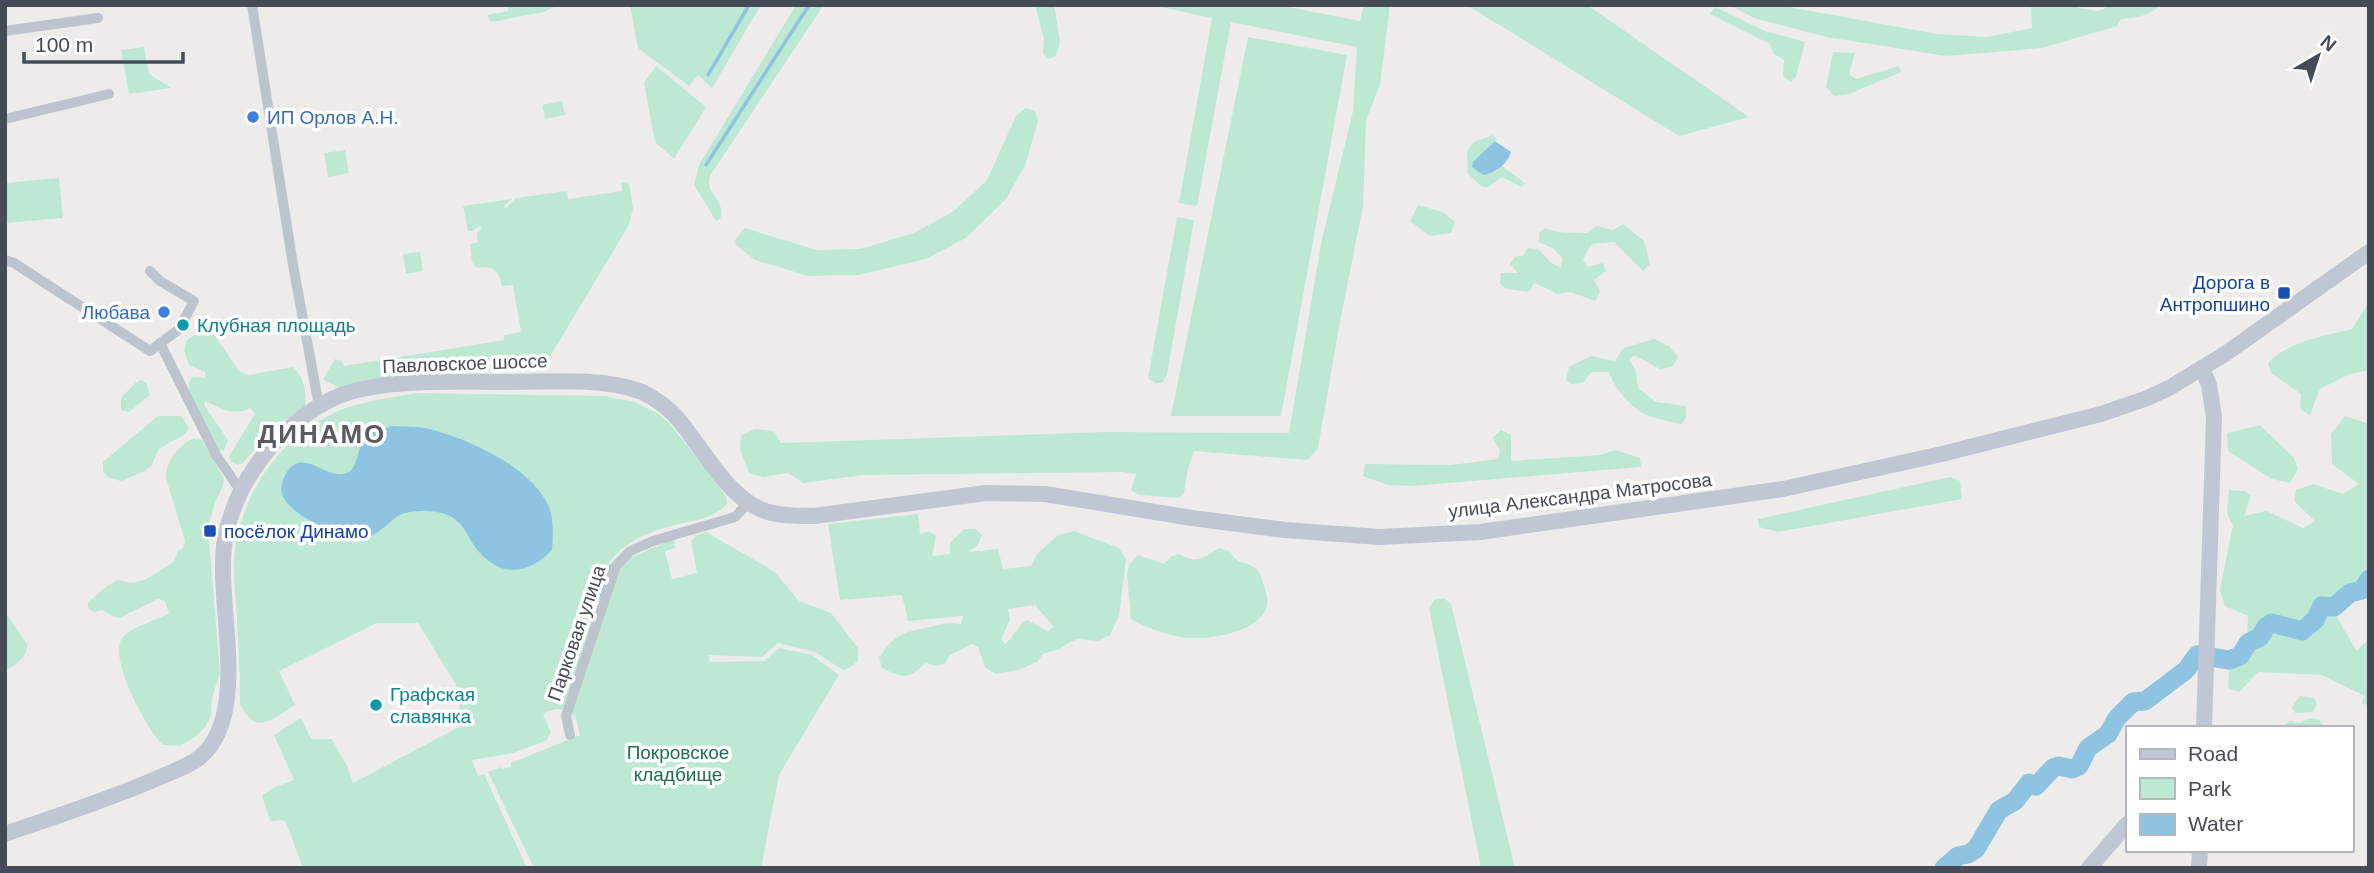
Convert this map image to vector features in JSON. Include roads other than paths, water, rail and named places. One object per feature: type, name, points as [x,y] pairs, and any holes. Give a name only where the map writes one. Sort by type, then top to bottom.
[{"type":"main road","name":"улица Александра Матросова","points":[[748,503],[767,512],[814,516],[986,493],[1045,494],[1285,530],[1379,537],[1480,532],[1783,489],[1942,454],[2101,414],[2145,399],[2202,368],[2369,252]]},
{"type":"main road","points":[[2202,368],[2209,385],[2214,417],[2204,726]]},
{"type":"main road","name":"Павловское шоссе","points":[[5,834],[121,794],[187,765],[199,758],[215,740],[228,690],[228,640],[222,568],[232,509],[240,490],[269,450],[293,426],[319,406],[360,390],[421,382],[594,383],[639,391],[673,412],[730,486],[748,503]]},
{"type":"main road","points":[[2089,868],[2126,825]]},
{"type":"street","points":[[252,5],[319,406]]},
{"type":"street","points":[[5,31],[98,18]]},
{"type":"street","points":[[5,119],[109,94]]},
{"type":"street","points":[[5,260],[14,263],[150,351],[178,329],[194,301],[160,281],[150,271]]},
{"type":"street","points":[[160,343],[216,455],[240,490]]},
{"type":"street","name":"Парковая улица","points":[[570,735],[566,716],[616,566],[631,551],[653,541],[735,517],[748,503]]},
{"type":"water","points":[[1495,141],[1511,152],[1500,168],[1483,175],[1472,167],[1473,162]]},
{"type":"water","points":[[392,426],[425,428],[463,440],[498,457],[529,479],[541,493],[551,512],[552,550],[526,568],[507,569],[488,561],[461,525],[445,514],[430,511],[406,513],[372,535],[357,537],[315,523],[302,516],[284,498],[281,488],[283,480],[295,464],[309,463],[329,472],[343,474],[355,465],[361,444],[367,437]]},
{"type":"waterway","points":[[708,75],[749,5]]},
{"type":"waterway","points":[[706,165],[809,5]]},
{"type":"waterway","points":[[598,598],[611,566]]},
{"type":"waterway","points":[[1944,868],[1958,856],[1976,849],[1999,810],[2015,801],[2029,783],[2036,786],[2053,768],[2059,766],[2072,769],[2079,766],[2088,748],[2108,734],[2117,718],[2133,702],[2145,701],[2186,670],[2197,655],[2229,660],[2240,656],[2248,643],[2260,637],[2272,623],[2302,631],[2315,620],[2322,606],[2334,607],[2350,593],[2362,590],[2369,579]]},
{"type":"place","name":"ИП Орлов А.Н.","points":[[253,117]]},
{"type":"place","name":"Дорога в Антропшино","points":[[2284,293]]},
{"type":"place","name":"Любава","points":[[164,312]]},
{"type":"place","name":"Клубная площадь","points":[[183,325]]},
{"type":"place","name":"посёлок Динамо","points":[[210,531]]},
{"type":"place","name":"Графская славянка","points":[[376,705]]},
{"type":"district","name":"ДИНАМО","points":[[322,434]]},
{"type":"park label","name":"Покровское кладбище","points":[[678,763]]}]
